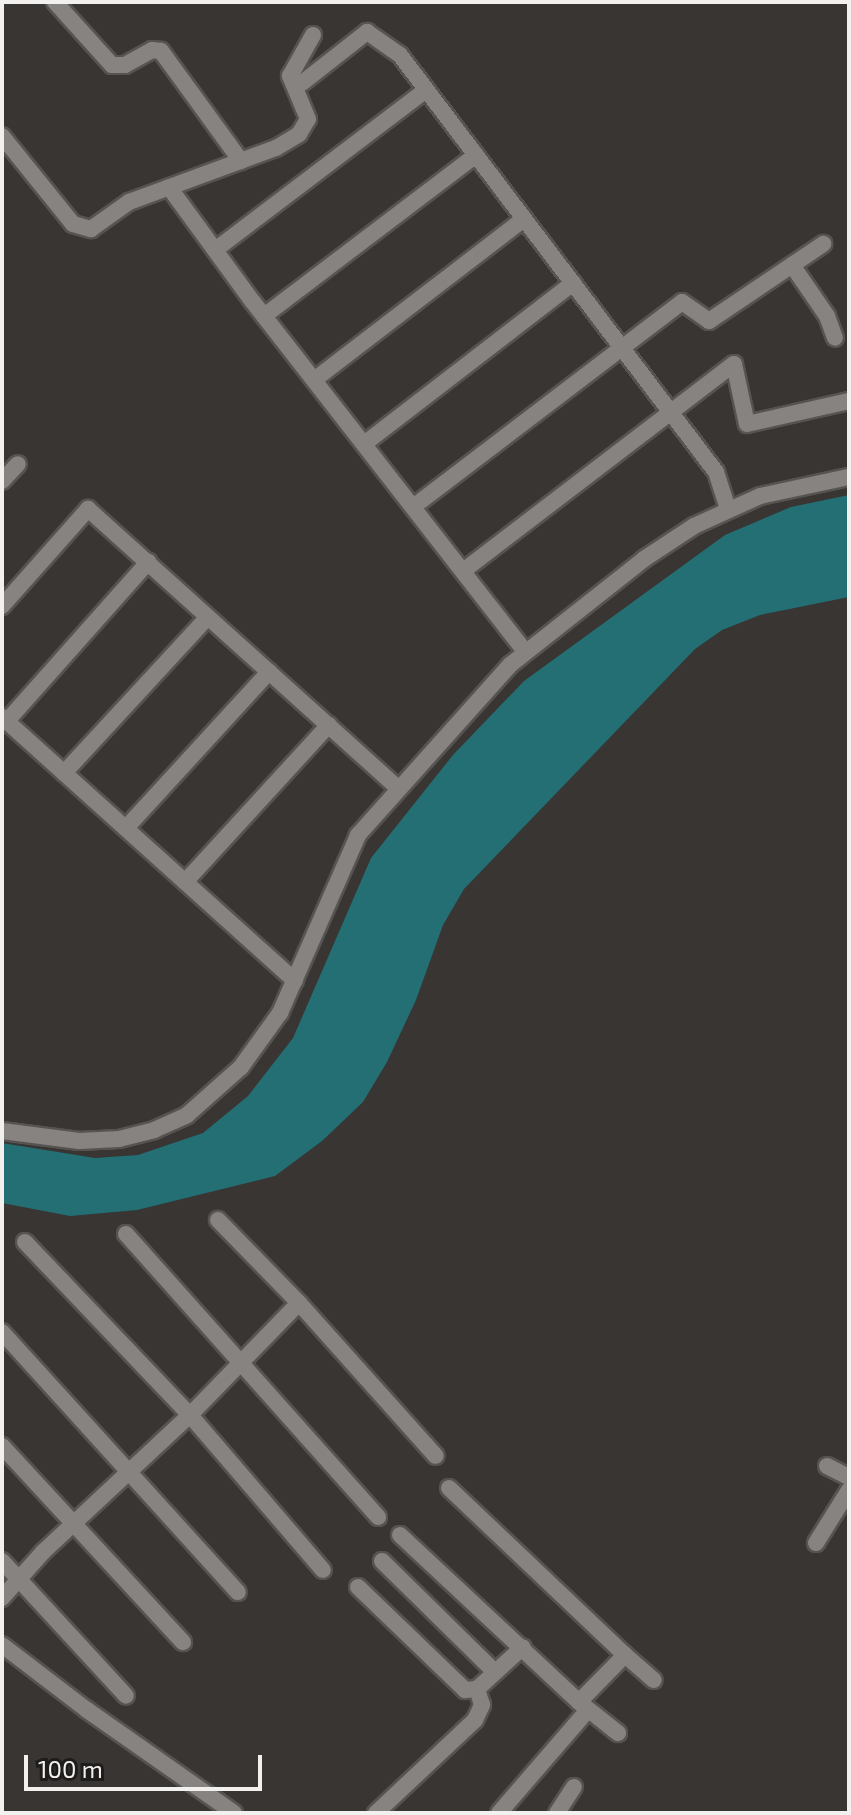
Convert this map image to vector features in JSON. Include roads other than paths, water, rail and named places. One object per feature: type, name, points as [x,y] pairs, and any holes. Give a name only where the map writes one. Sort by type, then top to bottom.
[{"type":"street","points":[[55,2],[112,65],[125,65],[152,50],[161,51],[241,161]]},
{"type":"street","points":[[302,83],[367,32],[400,55],[716,472],[728,508]]},
{"type":"street","points":[[2,136],[79,229],[96,227],[129,202],[276,148],[299,134],[307,125],[306,112],[290,76],[313,35]]},
{"type":"street","points":[[215,250],[426,90]]},
{"type":"street","points":[[264,316],[476,155]]},
{"type":"street","points":[[169,187],[264,316],[525,651]]},
{"type":"street","points":[[314,380],[524,219]]},
{"type":"street","points":[[413,507],[682,302],[709,321],[823,244]]},
{"type":"street","points":[[792,265],[827,316],[835,338]]},
{"type":"street","points":[[364,444],[573,283]]},
{"type":"street","points":[[463,571],[734,364],[747,424],[849,401]]},
{"type":"street","points":[[2,481],[18,464]]},
{"type":"street","points":[[2,1131],[79,1141],[119,1139],[154,1130],[187,1115],[241,1067],[280,1013],[325,904],[358,835],[525,651],[644,559],[728,508],[760,496],[849,477]]},
{"type":"street","points":[[2,606],[88,509],[398,788]]},
{"type":"street","points":[[148,562],[4,719],[295,981]]},
{"type":"street","points":[[64,773],[208,617]]},
{"type":"street","points":[[126,828],[269,672]]},
{"type":"street","points":[[185,882],[329,725]]},
{"type":"street","points":[[218,1220],[299,1303],[436,1456]]},
{"type":"street","points":[[126,1234],[378,1517]]},
{"type":"street","points":[[25,1242],[190,1415],[323,1570]]},
{"type":"street","points":[[2,1598],[74,1523],[190,1415],[299,1303]]},
{"type":"street","points":[[2,1332],[131,1470],[238,1592]]},
{"type":"street","points":[[2,1446],[183,1642]]},
{"type":"street","points":[[827,1466],[849,1477]]},
{"type":"street","points":[[449,1488],[654,1680]]},
{"type":"street","points":[[816,1543],[849,1490]]},
{"type":"street","points":[[400,1535],[583,1706],[618,1733]]},
{"type":"street","points":[[2,1561],[126,1696]]},
{"type":"street","points":[[382,1561],[495,1672]]},
{"type":"street","points":[[358,1587],[465,1690],[477,1689],[523,1647]]},
{"type":"street","points":[[2,1645],[87,1710],[234,1813]]},
{"type":"street","points":[[499,1813],[625,1655]]},
{"type":"street","points":[[376,1813],[475,1720],[482,1705],[477,1689]]},
{"type":"street","points":[[557,1813],[574,1787]]},
{"type":"water","points":[[849,495],[849,597],[760,615],[722,630],[695,649],[464,889],[443,925],[416,1000],[387,1062],[363,1102],[322,1141],[275,1176],[137,1210],[70,1216],[2,1203],[2,1143],[95,1158],[138,1155],[203,1133],[248,1096],[293,1038],[371,858],[453,755],[524,681],[725,535],[791,507]]}]
